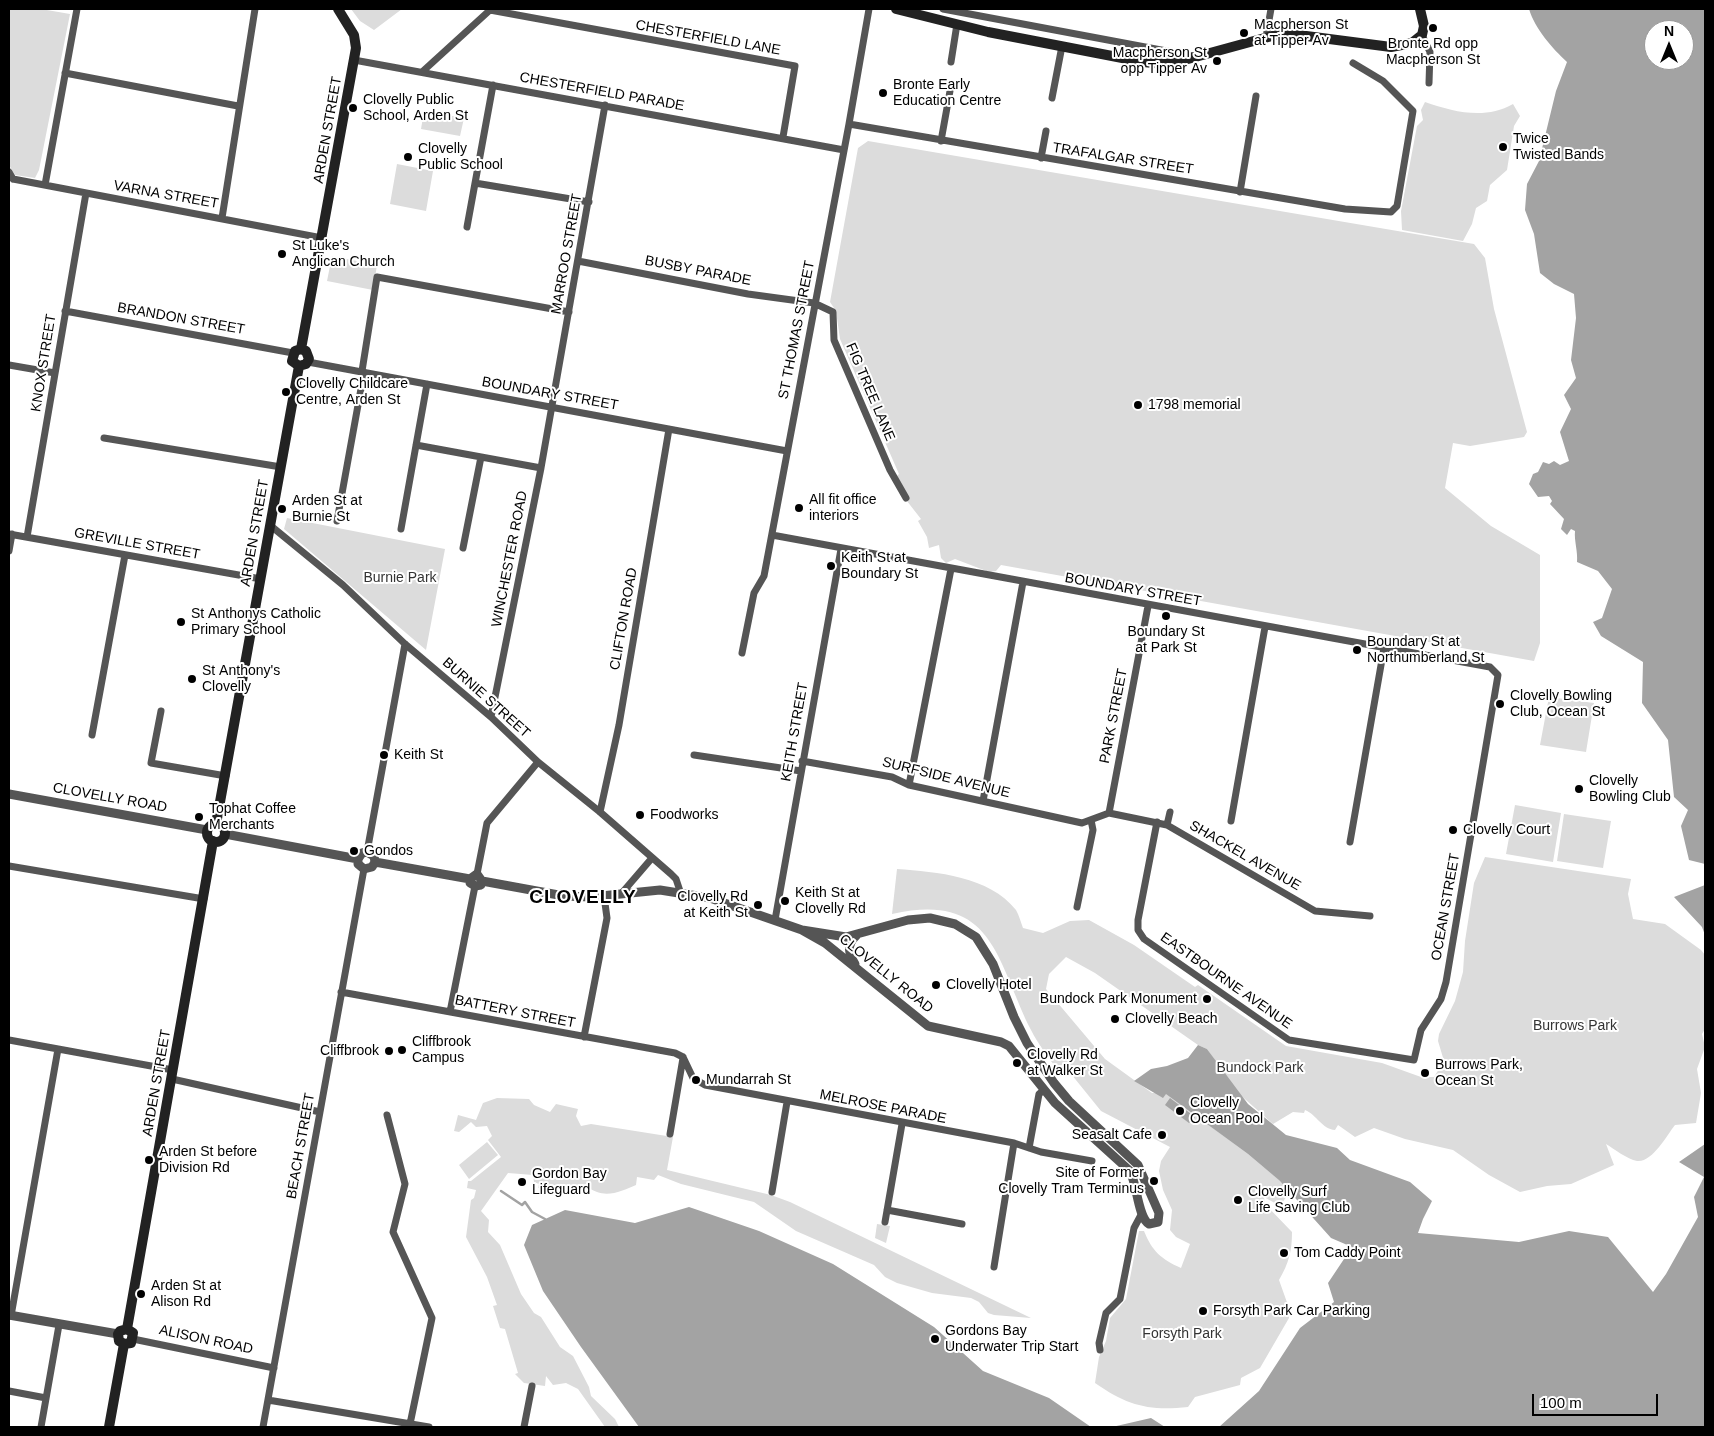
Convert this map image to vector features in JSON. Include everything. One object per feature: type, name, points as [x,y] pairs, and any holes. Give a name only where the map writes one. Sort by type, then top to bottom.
[{"type":"main road","name":"ARDEN STREET","points":[[297,351],[322,238],[354,60],[354,35],[338,9]]},
{"type":"main road","points":[[896,9],[957,24],[1154,64],[1171,63],[1266,37],[1289,33],[1391,46],[1406,45],[1421,37],[1424,26],[1420,9]]},
{"type":"main road","points":[[297,351],[308,353],[303,364],[292,361],[297,351]]},
{"type":"main road","name":"ARDEN STREET","points":[[216,824],[281,467],[303,364]]},
{"type":"main road","points":[[216,824],[224,828],[225,834],[221,840],[213,842],[207,836],[207,830],[210,826],[216,824]]},
{"type":"main road","name":"ARDEN STREET","points":[[122,1331],[173,1075],[213,842]]},
{"type":"main road","points":[[109,1427],[129,1342],[133,1334],[122,1331]]},
{"type":"street","points":[[45,185],[77,9]]},
{"type":"street","points":[[222,218],[238,106],[255,9]]},
{"type":"street","name":"ST THOMAS STREET","points":[[742,653],[754,593],[764,576],[869,9]]},
{"type":"street","points":[[943,9],[1195,57]]},
{"type":"street","points":[[993,9],[995,18]]},
{"type":"street","points":[[1266,37],[1271,9]]},
{"type":"street","name":"CHESTERFIELD LANE","points":[[422,72],[490,10],[795,66],[783,137]]},
{"type":"street","points":[[951,62],[957,24]]},
{"type":"street","points":[[1421,37],[1430,52],[1428,83]]},
{"type":"street","points":[[1052,98],[1062,46]]},
{"type":"street","name":"CHESTERFIELD PARADE","points":[[354,60],[783,137],[844,150]]},
{"type":"street","name":"TRAFALGAR STREET","points":[[849,124],[1345,209],[1394,211],[1397,206],[1413,111],[1383,82],[1354,63]]},
{"type":"street","points":[[65,73],[238,106]]},
{"type":"street","points":[[466,227],[493,85]]},
{"type":"street","points":[[941,141],[950,91]]},
{"type":"street","points":[[1240,192],[1256,96]]},
{"type":"street","name":"MARROO STREET","points":[[552,407],[605,105]]},
{"type":"street","points":[[1041,158],[1046,131]]},
{"type":"street","name":"VARNA STREET","points":[[9,172],[11,180],[322,238]]},
{"type":"street","points":[[475,183],[589,202]]},
{"type":"street","name":"KNOX STREET","points":[[27,537],[86,193]]},
{"type":"street","name":"BUSBY PARADE","points":[[578,261],[748,294],[814,303]]},
{"type":"street","points":[[337,521],[378,277],[569,312]]},
{"type":"street","name":"FIG TREE LANE","points":[[814,303],[833,312],[834,340],[890,470],[906,498]]},
{"type":"street","name":"BRANDON STREET","points":[[65,311],[297,351]]},
{"type":"street","name":"BOUNDARY STREET","points":[[303,364],[362,372],[787,450]]},
{"type":"street","points":[[9,366],[55,373]]},
{"type":"street","points":[[401,529],[427,384]]},
{"type":"street","name":"WINCHESTER ROAD","points":[[491,717],[552,407]]},
{"type":"street","name":"CLIFTON ROAD","points":[[600,812],[619,725],[669,429]]},
{"type":"street","points":[[104,438],[281,467]]},
{"type":"street","points":[[416,445],[541,468]]},
{"type":"street","points":[[463,548],[480,457]]},
{"type":"street","name":"BURNIE STREET","points":[[271,526],[342,585],[406,644],[491,717],[538,762],[600,812],[676,879],[680,891]]},
{"type":"street","points":[[9,551],[10,534]]},
{"type":"street","name":"GREVILLE STREET","points":[[10,534],[261,579]]},
{"type":"street","name":"BOUNDARY STREET","points":[[772,535],[1148,606],[1490,667]]},
{"type":"street","name":"KEITH STREET","points":[[775,920],[841,549]]},
{"type":"street","points":[[92,735],[125,555]]},
{"type":"street","points":[[909,784],[951,569]]},
{"type":"street","points":[[983,801],[1023,582]]},
{"type":"street","name":"PARK STREET","points":[[1109,813],[1148,606]]},
{"type":"street","points":[[1231,821],[1265,627]]},
{"type":"street","points":[[367,852],[406,644]]},
{"type":"street","points":[[1350,842],[1384,648]]},
{"type":"street","name":"OCEAN STREET","points":[[1414,1060],[1421,1030],[1441,999],[1446,982],[1498,684],[1498,675],[1490,667]]},
{"type":"street","points":[[161,711],[151,763],[226,776]]},
{"type":"street","points":[[694,755],[801,771]]},
{"type":"street","name":"SURFSIDE AVENUE","points":[[802,761],[892,777],[909,784],[1082,823],[1091,820]]},
{"type":"street","points":[[450,1012],[487,823],[538,762]]},
{"type":"street","name":"CLOVELLY ROAD","points":[[9,794],[207,830]]},
{"type":"street","points":[[1167,825],[1170,812]]},
{"type":"street","points":[[1077,907],[1093,830],[1091,820],[1109,813]]},
{"type":"street","name":"SHACKEL AVENUE","points":[[1109,813],[1167,825],[1315,911],[1370,916]]},
{"type":"street","name":"EASTBOURNE AVENUE","points":[[1157,822],[1138,920],[1138,930],[1144,939],[1289,1040],[1414,1060]]},
{"type":"street","points":[[225,834],[358,859]]},
{"type":"street","points":[[358,859],[360,855],[367,852]]},
{"type":"street","points":[[358,859],[360,866],[364,869],[370,869],[375,862],[374,856],[367,852]]},
{"type":"street","points":[[621,894],[652,858]]},
{"type":"street","name":"CLOVELLY ROAD","points":[[375,862],[564,896],[604,896],[660,890],[680,891],[710,898],[802,930],[824,943],[858,968],[928,1026],[1001,1042],[1009,1046],[1055,1103],[1130,1171],[1134,1179],[1142,1213]]},
{"type":"street","points":[[9,866],[204,899]]},
{"type":"street","name":"BEACH STREET","points":[[263,1427],[364,869]]},
{"type":"street","points":[[584,1037],[606,918],[604,896]]},
{"type":"street","points":[[802,930],[837,937],[856,936],[908,920],[922,918],[955,924],[971,933],[986,950],[1014,1017],[1054,1083],[1069,1100],[1138,1165],[1160,1217],[1154,1225],[1149,1224],[1145,1222],[1142,1213]]},
{"type":"street","points":[[856,936],[851,941],[849,950],[858,968]]},
{"type":"street","name":"BATTERY STREET","points":[[341,992],[675,1053],[683,1057]]},
{"type":"street","points":[[9,1040],[173,1075],[320,1112]]},
{"type":"street","points":[[58,1049],[10,1316],[59,1325],[122,1331]]},
{"type":"street","points":[[670,1134],[683,1057]]},
{"type":"street","name":"MELROSE PARADE","points":[[683,1057],[693,1078],[699,1083],[787,1102],[1014,1144],[1092,1161]]},
{"type":"street","points":[[1029,1148],[1039,1094],[1054,1083]]},
{"type":"street","points":[[772,1192],[787,1102]]},
{"type":"street","points":[[387,1115],[405,1184],[393,1232],[432,1318],[410,1424]]},
{"type":"street","points":[[885,1222],[902,1124]]},
{"type":"street","points":[[994,1267],[1014,1144]]},
{"type":"street","points":[[888,1210],[962,1224]]},
{"type":"street","points":[[1100,1350],[1099,1342],[1106,1313],[1120,1299],[1134,1228],[1142,1213]]},
{"type":"street","points":[[41,1427],[59,1325]]},
{"type":"street","name":"ALISON ROAD","points":[[129,1342],[274,1368]]},
{"type":"street","points":[[524,1427],[532,1386]]},
{"type":"street","points":[[9,1392],[46,1398]]},
{"type":"street","points":[[268,1400],[429,1427]]},
{"type":"green space","points":[[9,9],[41,9],[70,14],[39,170],[35,178],[15,175],[9,165]]},
{"type":"green space","points":[[351,9],[402,9],[374,30],[360,21]]},
{"type":"green space","points":[[1425,102],[1469,113],[1492,112],[1513,104],[1520,116],[1514,126],[1507,170],[1490,185],[1487,201],[1476,208],[1472,224],[1463,241],[1402,230],[1401,211],[1417,126],[1423,120],[1421,110]]},
{"type":"green space","points":[[424,111],[464,118],[460,136],[421,129]]},
{"type":"green space","points":[[868,141],[1474,244],[1485,258],[1494,309],[1527,432],[1524,437],[1470,446],[1453,443],[1445,488],[1491,526],[1540,555],[1540,643],[1534,661],[1001,565],[996,571],[989,572],[955,559],[946,563],[941,558],[939,545],[929,548],[927,537],[918,521],[921,519],[903,496],[897,476],[899,474],[840,339],[836,311],[830,302],[858,148]]},
{"type":"green space","points":[[397,164],[433,171],[426,211],[390,204]]},
{"type":"green space","points":[[332,256],[377,265],[373,290],[327,281]]},
{"type":"green space","name":"Burnie Park","points":[[287,518],[445,549],[426,650],[284,529]]},
{"type":"green space","points":[[1549,697],[1594,703],[1586,752],[1540,745]]},
{"type":"green space","points":[[1515,805],[1561,813],[1553,862],[1506,854]]},
{"type":"green space","points":[[1564,814],[1611,821],[1603,868],[1557,861]]},
{"type":"green space","points":[[1485,857],[1631,879],[1628,894],[1633,919],[1665,924],[1701,950],[1705,955],[1705,1029],[1702,1034],[1705,1047],[1697,1069],[1701,1093],[1696,1123],[1675,1125],[1654,1153],[1643,1160],[1637,1161],[1629,1158],[1606,1144],[1614,1165],[1571,1184],[1547,1186],[1520,1192],[1489,1175],[1453,1150],[1405,1139],[1374,1128],[1355,1137],[1338,1125],[1335,1130],[1330,1129],[1305,1110],[1304,1113],[1293,1112],[1273,1124],[1237,1092],[1207,1049],[1198,1045],[1095,973],[1066,957],[1049,974],[1046,989],[1105,1059],[1152,1093],[1166,1093],[1248,1154],[1291,1190],[1280,1206],[1264,1197],[1265,1204],[1292,1232],[1292,1239],[1288,1262],[1279,1280],[1289,1308],[1289,1318],[1260,1368],[1241,1378],[1240,1385],[1195,1397],[1188,1407],[1162,1408],[1139,1405],[1118,1397],[1095,1383],[1099,1357],[1106,1341],[1110,1318],[1126,1299],[1139,1231],[1144,1231],[1150,1244],[1158,1254],[1181,1268],[1190,1244],[1176,1237],[1170,1230],[1172,1210],[1163,1190],[1159,1171],[1161,1161],[1170,1147],[1101,1111],[1063,1064],[1057,1069],[1031,1030],[999,956],[987,937],[972,922],[952,913],[926,910],[892,914],[897,869],[945,874],[977,883],[992,890],[1016,910],[1023,928],[1043,933],[1070,921],[1089,920],[1134,945],[1195,987],[1198,985],[1286,1046],[1382,1063],[1421,1077],[1434,1077],[1444,1061],[1438,1041],[1439,1034],[1455,1001],[1463,972],[1465,941],[1474,883]]},
{"type":"green space","points":[[497,1098],[529,1099],[534,1105],[550,1112],[556,1104],[578,1109],[576,1116],[581,1126],[591,1124],[673,1137],[667,1170],[771,1195],[790,1202],[1031,1318],[994,1315],[988,1313],[979,1302],[971,1298],[932,1293],[897,1283],[885,1277],[874,1265],[796,1231],[754,1202],[681,1184],[658,1175],[654,1180],[637,1177],[636,1185],[607,1194],[584,1188],[538,1188],[539,1184],[534,1182],[533,1175],[508,1173],[481,1211],[489,1220],[488,1232],[500,1245],[521,1294],[534,1313],[541,1317],[560,1347],[573,1356],[589,1387],[591,1396],[615,1419],[619,1427],[605,1427],[578,1389],[566,1383],[553,1385],[546,1376],[545,1386],[524,1383],[515,1374],[518,1373],[505,1329],[500,1328],[493,1306],[497,1305],[487,1277],[466,1237],[471,1200],[474,1198],[476,1190],[467,1188],[468,1181],[471,1181],[501,1157],[488,1140],[492,1136],[487,1126],[476,1127],[471,1122],[459,1132],[454,1131],[458,1115],[476,1120],[483,1103]]},
{"type":"green space","points":[[487,1142],[498,1155],[469,1179],[459,1165]]},
{"type":"green space","points":[[877,1224],[890,1226],[886,1243],[875,1238]]},
{"type":"shaded area","points":[[1529,9],[1705,9],[1705,864],[1689,860],[1681,826],[1688,810],[1674,797],[1668,740],[1642,703],[1643,662],[1601,636],[1593,622],[1602,618],[1612,589],[1598,571],[1577,562],[1575,531],[1571,529],[1567,535],[1561,529],[1564,519],[1550,504],[1552,501],[1549,496],[1538,497],[1529,484],[1533,474],[1538,472],[1543,462],[1549,464],[1554,461],[1560,465],[1569,461],[1560,432],[1571,409],[1564,395],[1576,378],[1571,360],[1576,318],[1574,294],[1554,284],[1540,273],[1534,234],[1525,210],[1527,184],[1539,161],[1556,91],[1567,62],[1535,24]]},
{"type":"shaded area","points":[[1705,885],[1705,935],[1702,927],[1674,897]]},
{"type":"shaded area","points":[[1198,1045],[1207,1049],[1248,1104],[1286,1135],[1337,1148],[1350,1160],[1410,1182],[1432,1201],[1418,1233],[1519,1242],[1569,1231],[1608,1237],[1653,1292],[1666,1274],[1698,1217],[1694,1197],[1704,1177],[1679,1162],[1705,1144],[1705,1427],[1219,1427],[1259,1391],[1300,1328],[1334,1302],[1328,1283],[1352,1247],[1331,1238],[1280,1181],[1248,1154],[1166,1094],[1163,1098],[1134,1081],[1151,1069],[1167,1066],[1188,1058]]},
{"type":"shaded area","name":"Clovelly Ocean Pool","points":[[1170,1098],[1195,1117],[1189,1123],[1165,1105]]},
{"type":"shaded area","points":[[689,1207],[759,1231],[833,1264],[934,1327],[983,1371],[1049,1398],[1091,1427],[639,1427],[543,1291],[524,1245],[532,1225],[565,1210],[635,1223]]},
{"type":"shaded area","points":[[1151,1418],[1165,1427],[1112,1427]]},
{"type":"waterway","points":[[501,1191],[522,1205],[525,1202],[532,1212],[545,1219]]},
{"type":"place","name":"Bronte Rd opp Macpherson St","points":[[1433,28]]},
{"type":"place","name":"Macpherson St at Tipper Av","points":[[1244,33]]},
{"type":"place","name":"Macpherson St opp Tipper Av","points":[[1217,61]]},
{"type":"place","name":"Bronte Early Education Centre","points":[[883,93]]},
{"type":"place","name":"Clovelly Public School, Arden St","points":[[353,108]]},
{"type":"place","name":"Twice Twisted Bands","points":[[1503,147]]},
{"type":"place","name":"Clovelly Public School","points":[[408,157]]},
{"type":"place","name":"St Luke's Anglican Church","points":[[282,254]]},
{"type":"place","name":"Clovelly Childcare Centre, Arden St","points":[[286,392]]},
{"type":"place","name":"1798 memorial","points":[[1138,405]]},
{"type":"place","name":"All fit office interiors","points":[[799,508]]},
{"type":"place","name":"Arden St at Burnie St","points":[[282,509]]},
{"type":"place","name":"Keith St at Boundary St","points":[[831,566]]},
{"type":"place","name":"Boundary St at Park St","points":[[1166,616]]},
{"type":"place","name":"St Anthonys Catholic Primary School","points":[[181,622]]},
{"type":"place","name":"Boundary St at Northumberland St","points":[[1357,650]]},
{"type":"place","name":"St Anthony's Clovelly","points":[[192,679]]},
{"type":"place","name":"Clovelly Bowling Club, Ocean St","points":[[1500,704]]},
{"type":"place","name":"Keith St","points":[[384,755]]},
{"type":"place","name":"Clovelly Bowling Club","points":[[1579,789]]},
{"type":"place","name":"Foodworks","points":[[640,815]]},
{"type":"place","name":"Tophat Coffee Merchants","points":[[199,817]]},
{"type":"place","name":"Clovelly Court","points":[[1453,830]]},
{"type":"place","name":"Gondos","points":[[354,851]]},
{"type":"place","name":"Keith St at Clovelly Rd","points":[[785,901]]},
{"type":"place","name":"Clovelly Rd at Keith St","points":[[758,905]]},
{"type":"place","name":"Clovelly Hotel","points":[[936,985]]},
{"type":"place","name":"Bundock Park Monument","points":[[1207,999]]},
{"type":"place","name":"Clovelly Beach","points":[[1115,1019]]},
{"type":"place","name":"Cliffbrook Campus","points":[[402,1050]]},
{"type":"place","name":"Cliffbrook","points":[[389,1051]]},
{"type":"place","name":"Clovelly Rd at Walker St","points":[[1017,1063]]},
{"type":"place","name":"Burrows Park, Ocean St","points":[[1425,1073]]},
{"type":"place","name":"Mundarrah St","points":[[696,1080]]},
{"type":"place","name":"Clovelly Ocean Pool","points":[[1180,1111]]},
{"type":"place","name":"Seasalt Cafe","points":[[1162,1135]]},
{"type":"place","name":"Arden St before Division Rd","points":[[149,1160]]},
{"type":"place","name":"Site of Former Clovelly Tram Terminus","points":[[1154,1181]]},
{"type":"place","name":"Gordon Bay Lifeguard","points":[[522,1182]]},
{"type":"place","name":"Clovelly Surf Life Saving Club","points":[[1238,1200]]},
{"type":"place","name":"Tom Caddy Point","points":[[1284,1253]]},
{"type":"place","name":"Arden St at Alison Rd","points":[[141,1294]]},
{"type":"place","name":"Forsyth Park Car Parking","points":[[1203,1311]]},
{"type":"place","name":"Gordons Bay Underwater Trip Start","points":[[935,1339]]},
{"type":"district","name":"CLOVELLY","points":[[583,898]]},
{"type":"park label","name":"Burrows Park","points":[[1575,1026]]},
{"type":"park label","name":"Bundock Park","points":[[1260,1068]]},
{"type":"park label","name":"Forsyth Park","points":[[1182,1334]]}]
